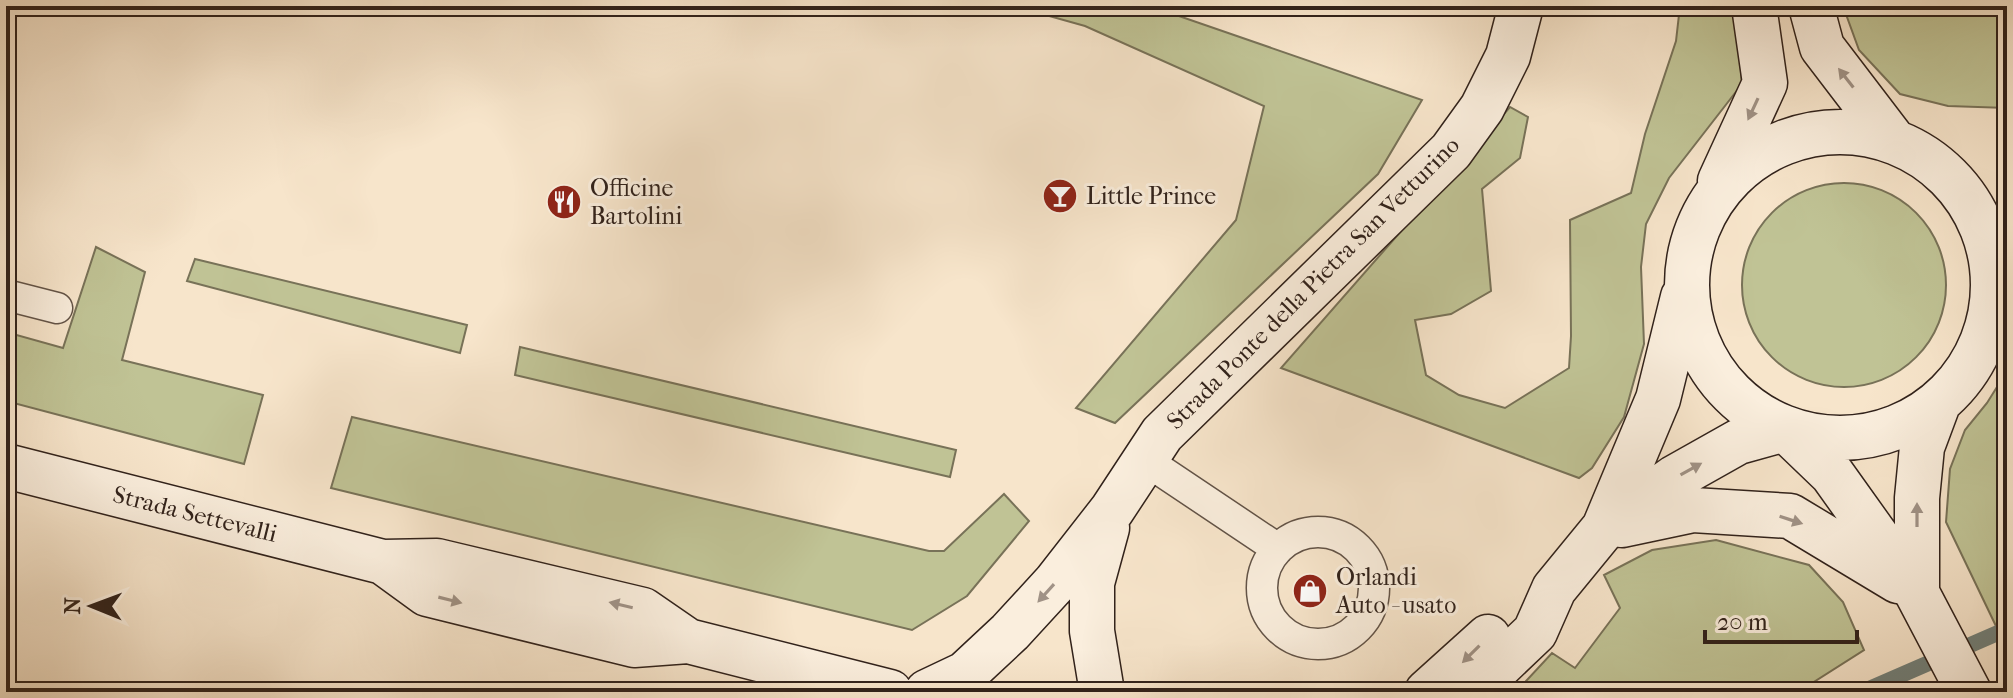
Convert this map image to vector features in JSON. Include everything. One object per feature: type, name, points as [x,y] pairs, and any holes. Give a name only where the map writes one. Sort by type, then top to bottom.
[{"type":"main road","name":"Strada Ponte della Pietra San Vetturino","points":[[927,692],[965,674],[1010,632],[1055,583],[1112,510],[1162,434],[1451,151],[1482,108],[1508,56],[1521,6]]},
{"type":"main road","points":[[1604,528],[1658,399],[1686,286],[1692,242],[1765,83],[1754,6]]},
{"type":"main road","points":[[1811,6],[1822,47],[1893,140]]},
{"type":"main road","points":[[1472,692],[1535,632],[1554,589],[1604,528],[1674,478],[1738,442],[1785,429],[1837,439],[1891,431],[1938,404],[1969,370],[1988,327],[1994,282],[1986,236],[1966,195],[1933,162],[1893,140],[1842,131],[1791,138],[1745,163],[1711,201]]},
{"type":"main road","points":[[1686,286],[1693,331],[1714,373],[1745,406],[1785,429],[1832,474],[1917,593],[1969,692]]},
{"type":"main road","points":[[1917,593],[1917,498],[1922,447],[1938,404]]},
{"type":"main road","name":"Strada Settevalli","points":[[6,466],[383,562],[437,561],[643,610],[688,641],[890,692]]},
{"type":"main road","name":"Strada Ponte della Pietra San Vetturino","points":[[1102,692],[1092,631],[1092,583],[1112,510]]},
{"type":"main road","points":[[1604,528],[1693,510],[1790,516],[1917,593]]},
{"type":"main road","points":[[1427,692],[1463,662],[1515,610],[1554,589]]},
{"type":"lane","points":[[6,295],[57,308]]},
{"type":"lane","points":[[1145,460],[1278,549]]},
{"type":"green space","points":[[1013,6],[1150,6],[1422,100],[1378,174],[1115,423],[1076,408],[1236,220],[1264,106],[1085,26]]},
{"type":"green space","points":[[1680,6],[1736,6],[1742,84],[1669,178],[1646,224],[1641,267],[1644,344],[1624,417],[1592,468],[1579,478],[1281,368],[1510,107],[1528,117],[1520,158],[1482,189],[1491,291],[1451,314],[1415,320],[1426,375],[1459,395],[1505,408],[1569,368],[1570,220],[1631,193],[1645,134],[1676,41]]},
{"type":"green space","points":[[1843,6],[2007,6],[2007,108],[1948,106],[1900,94],[1859,50]]},
{"type":"green space","points":[[1844,183],[1883,191],[1901,200],[1916,213],[1929,228],[1938,246],[1946,285],[1938,324],[1929,342],[1916,357],[1901,370],[1883,379],[1844,387],[1805,379],[1787,370],[1772,357],[1759,342],[1750,324],[1742,285],[1750,246],[1759,228],[1772,213],[1787,200],[1805,191]]},
{"type":"green space","points":[[96,247],[145,272],[122,360],[263,395],[244,464],[6,401],[6,332],[63,348]]},
{"type":"green space","points":[[195,259],[467,325],[460,353],[187,281]]},
{"type":"green space","points":[[520,347],[956,450],[950,477],[515,375]]},
{"type":"green space","points":[[2007,371],[2007,649],[1946,522],[1950,469],[1965,430]]},
{"type":"green space","points":[[352,417],[929,551],[944,551],[1004,494],[1029,521],[967,596],[912,630],[331,488]]},
{"type":"green space","points":[[1716,540],[1809,565],[1843,602],[1864,650],[1798,692],[1516,692],[1552,653],[1575,668],[1620,608],[1604,575],[1652,550]]},
{"type":"waterway","points":[[1862,692],[2007,629]]},
{"type":"place","name":"Little Prince","points":[[1060,196]]},
{"type":"place","name":"Officine Bartolini","points":[[564,202]]},
{"type":"place","name":"Orlandi Auto - usato","points":[[1310,591]]}]
